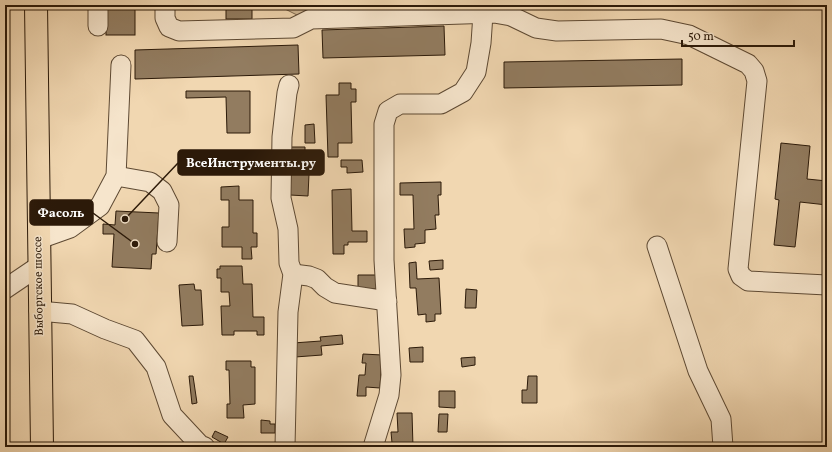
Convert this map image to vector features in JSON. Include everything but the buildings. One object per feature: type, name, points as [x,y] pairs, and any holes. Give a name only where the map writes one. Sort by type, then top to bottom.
[{"type":"main road","name":"Выборгское шоссе","points":[[36,5],[42,447]]},
{"type":"street","points":[[98,5],[98,26]]},
{"type":"street","points":[[165,5],[165,18],[169,27],[179,31],[293,28],[311,19],[433,10],[490,11],[511,16],[536,28],[557,31],[661,29],[689,35],[748,64],[754,71],[757,81],[738,269],[742,276],[748,280],[827,285]]},
{"type":"street","points":[[373,447],[389,395],[391,375],[384,260],[384,124],[388,111],[400,104],[441,104],[463,92],[476,72],[481,43],[490,11]]},
{"type":"street","points":[[39,238],[70,228],[100,206],[116,176],[122,65]]},
{"type":"street","points":[[285,447],[288,312],[293,274],[288,263],[288,229],[281,198],[282,137],[289,85]]},
{"type":"street","points":[[116,176],[150,182],[162,190],[169,205],[167,242]]},
{"type":"street","points":[[658,246],[698,371],[721,419],[723,447]]},
{"type":"street","points":[[5,289],[39,266]]},
{"type":"street","points":[[293,274],[309,276],[317,279],[325,287],[335,293],[386,301]]},
{"type":"street","points":[[39,311],[72,314],[105,329],[135,340],[156,368],[172,415],[200,445],[205,447]]},
{"type":"shaded area","points":[[284,5],[418,5],[403,10],[362,14],[348,7],[325,8],[314,15],[299,16],[285,9]]},
{"type":"place","name":"ВсеИнструменты.ру","points":[[125,219]]},
{"type":"place","name":"Фасоль","points":[[135,244]]}]
